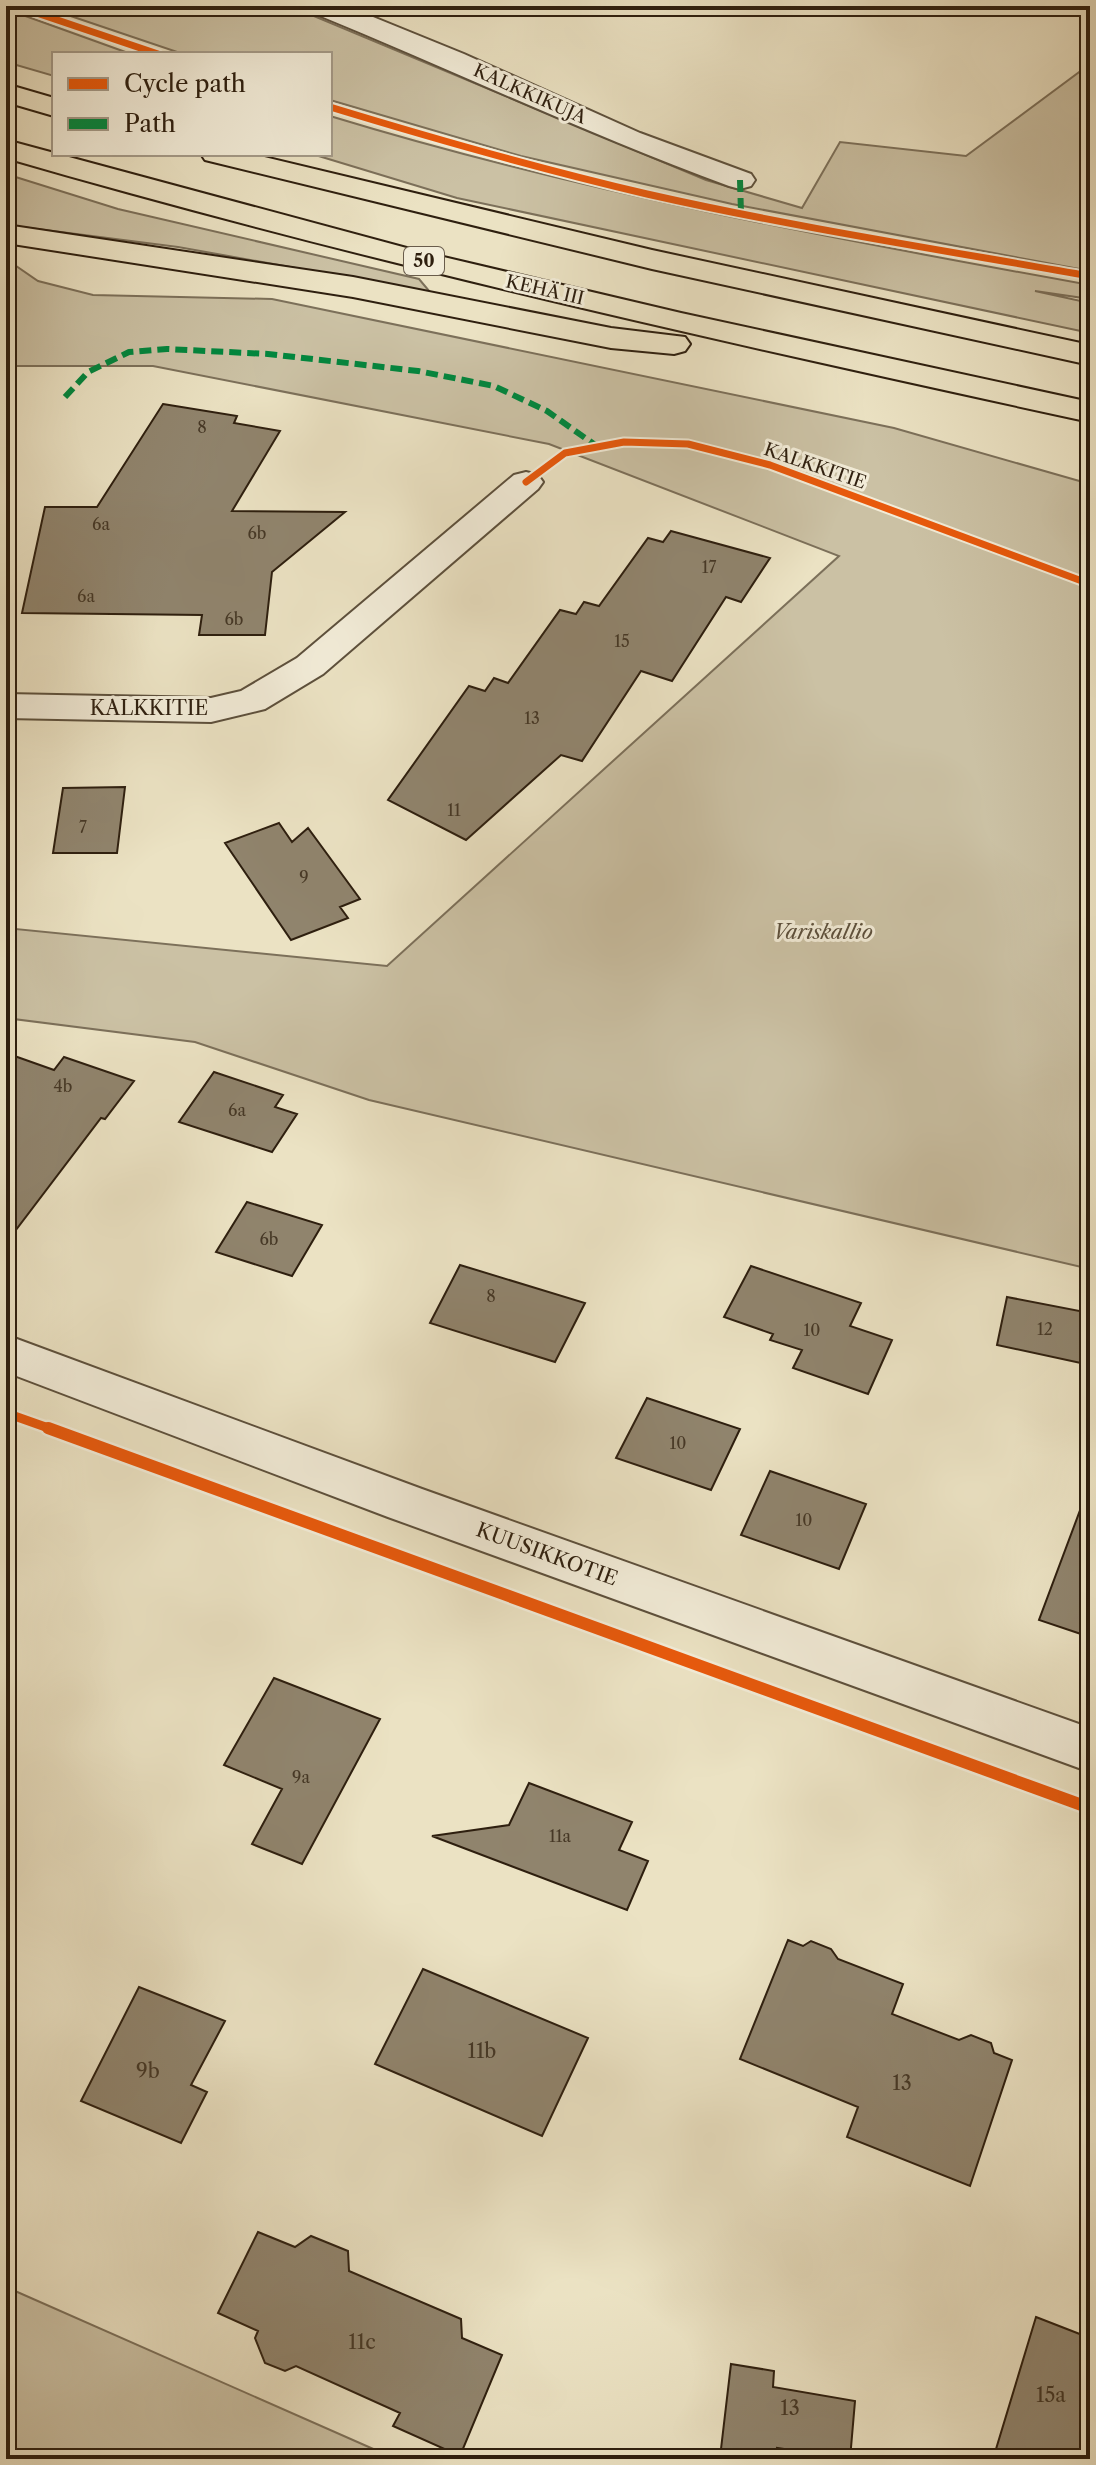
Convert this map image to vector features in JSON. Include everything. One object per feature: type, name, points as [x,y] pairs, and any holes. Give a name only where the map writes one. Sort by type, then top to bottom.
[{"type":"highway","points":[[6,93],[52,106]]},
{"type":"highway","name":"KEHÄ III","points":[[6,149],[162,195],[459,271],[845,360],[1090,412]]},
{"type":"highway","points":[[224,156],[679,267],[1090,355]]},
{"type":"highway","points":[[6,234],[353,287],[611,338],[845,360]]},
{"type":"street","name":"KALKKIKUJA","points":[[321,6],[454,60],[629,139],[740,180]]},
{"type":"street","name":"KALKKITIE","points":[[6,706],[211,710],[252,701],[310,666],[526,482]]},
{"type":"street","name":"KUUSIKKOTIE","points":[[6,1353],[405,1503],[1090,1750]]},
{"type":"green space","points":[[41,6],[290,6],[706,180],[802,208],[840,142],[966,156],[1090,64],[1090,271],[732,204],[521,156],[332,101],[332,52],[177,52]]},
{"type":"green space","points":[[6,9],[125,52],[52,52],[52,75],[6,62]]},
{"type":"green space","points":[[332,117],[612,191],[898,250],[1090,285],[1090,299],[1035,291],[1090,303],[1090,333],[457,198],[319,156],[332,156]]},
{"type":"green space","points":[[6,174],[118,209],[419,279],[430,292],[178,247],[6,225]]},
{"type":"green space","name":"Variskallio","points":[[6,259],[38,281],[93,295],[272,299],[894,428],[1090,484],[1090,1269],[369,1100],[195,1042],[6,1018],[6,928],[387,966],[839,556],[549,444],[153,366],[6,366]]},
{"type":"green space","points":[[6,2287],[396,2459],[6,2459]]},
{"type":"building","points":[[163,404],[237,416],[234,423],[280,431],[232,511],[345,512],[272,572],[265,635],[199,635],[202,615],[22,613],[45,507],[97,507]]},
{"type":"building","points":[[671,531],[770,558],[741,602],[726,597],[672,681],[641,671],[582,761],[561,755],[466,840],[388,800],[469,686],[485,691],[494,678],[508,683],[560,610],[576,614],[584,602],[599,606],[648,538],[663,542]]},
{"type":"building","points":[[125,787],[117,853],[53,853],[63,788]]},
{"type":"building","points":[[279,823],[292,842],[308,828],[360,899],[340,907],[348,918],[291,940],[225,843]]},
{"type":"building","points":[[6,1053],[54,1070],[64,1057],[134,1081],[105,1119],[101,1118],[6,1243]]},
{"type":"building","points":[[214,1072],[283,1095],[275,1107],[297,1114],[272,1152],[179,1122]]},
{"type":"building","points":[[247,1202],[322,1225],[292,1276],[216,1252]]},
{"type":"building","points":[[460,1265],[585,1303],[555,1362],[430,1323]]},
{"type":"building","points":[[751,1266],[861,1303],[850,1326],[892,1340],[868,1394],[793,1368],[802,1350],[770,1340],[773,1334],[724,1317]]},
{"type":"building","points":[[1007,1297],[1090,1313],[1090,1365],[997,1345]]},
{"type":"building","points":[[647,1398],[740,1429],[711,1490],[616,1458]]},
{"type":"building","points":[[770,1471],[866,1504],[839,1569],[741,1535]]},
{"type":"building","points":[[1085,1497],[1090,1498],[1090,1637],[1039,1620]]},
{"type":"building","points":[[274,1678],[380,1719],[302,1864],[252,1844],[282,1789],[224,1765]]},
{"type":"building","points":[[529,1783],[632,1822],[619,1850],[648,1861],[627,1910],[432,1836],[509,1825]]},
{"type":"building","points":[[788,1940],[803,1946],[811,1941],[831,1949],[838,1959],[903,1984],[892,2014],[959,2040],[971,2035],[991,2043],[994,2053],[1012,2060],[970,2186],[847,2137],[858,2107],[740,2059]]},
{"type":"building","points":[[423,1969],[588,2038],[542,2136],[375,2064]]},
{"type":"building","points":[[139,1987],[225,2021],[191,2085],[207,2092],[181,2143],[81,2101]]},
{"type":"building","points":[[258,2232],[295,2247],[311,2236],[348,2251],[349,2271],[461,2319],[462,2338],[502,2355],[460,2456],[393,2426],[400,2413],[296,2366],[285,2371],[265,2363],[255,2338],[258,2331],[218,2313]]},
{"type":"building","points":[[1036,2317],[1090,2338],[1090,2459],[993,2459]]},
{"type":"building","points":[[731,2364],[774,2371],[773,2387],[855,2401],[850,2459],[777,2448],[776,2458],[721,2449]]},
{"type":"marked path","points":[[740,180],[741,213]]},
{"type":"marked path","points":[[65,397],[88,372],[129,352],[167,349],[268,354],[418,371],[494,386],[547,411],[598,447]]},
{"type":"cycle path","points":[[16,6],[152,52]]},
{"type":"cycle path","points":[[332,108],[523,163],[712,208],[1090,276]]},
{"type":"cycle path","points":[[526,482],[565,453],[624,442],[688,444],[770,465],[1090,584]]},
{"type":"cycle path","points":[[6,1413],[1090,1808]]}]
